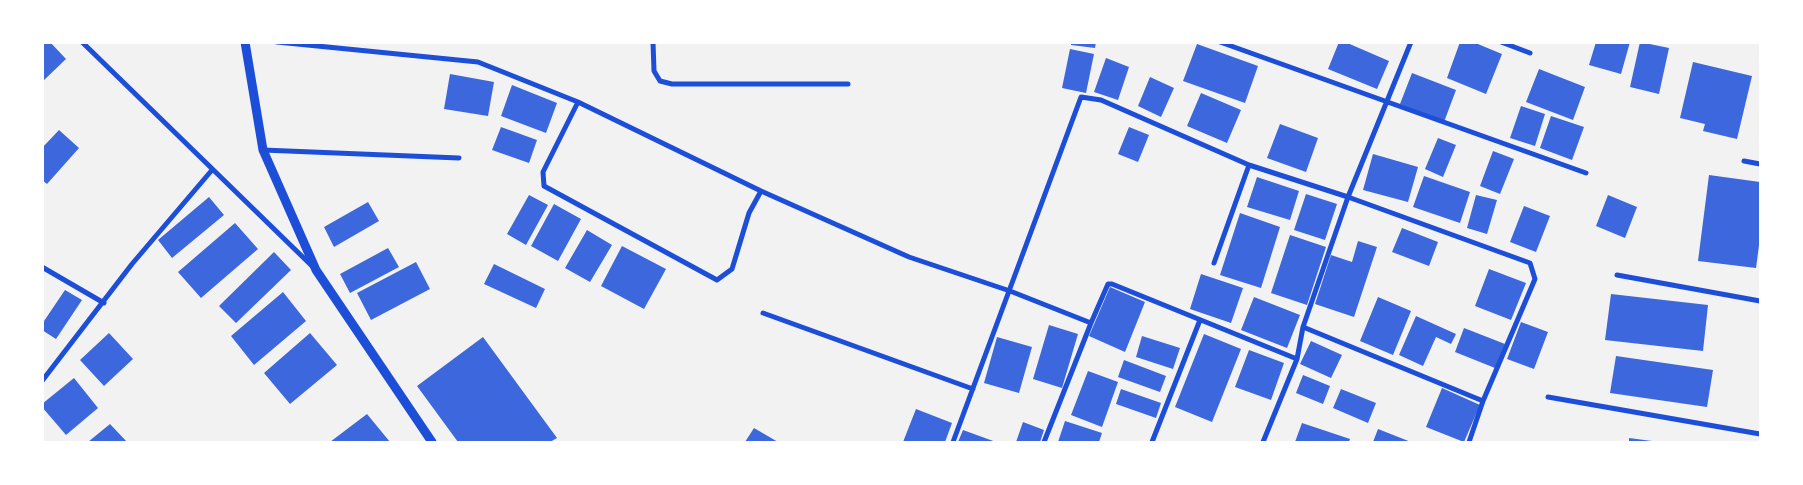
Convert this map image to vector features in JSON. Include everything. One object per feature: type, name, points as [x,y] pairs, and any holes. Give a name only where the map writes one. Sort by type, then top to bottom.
[{"type":"street","points":[[82,42],[316,270]]},
{"type":"street","points":[[245,42],[262,150],[316,270],[432,442]]},
{"type":"street","points":[[277,42],[478,62],[578,102],[761,191],[909,257],[1010,291],[1091,323]]},
{"type":"street","points":[[653,42],[654,71],[660,81],[672,84],[848,84]]},
{"type":"street","points":[[1220,42],[1586,173]]},
{"type":"street","points":[[1263,442],[1297,359],[1303,328],[1348,197],[1410,42]]},
{"type":"street","points":[[1500,42],[1530,53]]},
{"type":"street","points":[[953,442],[1082,97],[1100,100],[1249,165],[1348,197],[1530,263],[1535,279],[1483,401],[1469,442]]},
{"type":"street","points":[[578,102],[543,172],[544,186],[717,280],[732,269],[749,213],[761,191]]},
{"type":"street","points":[[262,150],[459,158]]},
{"type":"street","points":[[1744,161],[1760,164]]},
{"type":"street","points":[[1214,263],[1249,165]]},
{"type":"street","points":[[42,381],[104,303],[132,264],[212,170]]},
{"type":"street","points":[[42,267],[104,303]]},
{"type":"street","points":[[1618,275],[1760,301]]},
{"type":"street","points":[[1044,442],[1108,284],[1297,359]]},
{"type":"street","points":[[763,313],[973,389]]},
{"type":"street","points":[[1152,442],[1200,320]]},
{"type":"street","points":[[1303,328],[1483,401]]},
{"type":"street","points":[[1548,397],[1760,434]]},
{"type":"building","points":[[42,42],[50,42],[66,59],[42,82]]},
{"type":"building","points":[[1071,42],[1096,42],[1095,48],[1071,45]]},
{"type":"building","points":[[1339,42],[1345,42],[1389,61],[1377,89],[1328,69]]},
{"type":"building","points":[[1460,42],[1473,42],[1502,54],[1486,94],[1447,78]]},
{"type":"building","points":[[1596,42],[1630,42],[1621,74],[1589,65]]},
{"type":"building","points":[[1640,42],[1669,48],[1659,94],[1630,87]]},
{"type":"building","points":[[1197,44],[1258,66],[1245,103],[1183,81]]},
{"type":"building","points":[[1070,49],[1094,54],[1086,93],[1062,88]]},
{"type":"building","points":[[1106,58],[1129,67],[1118,100],[1094,92]]},
{"type":"building","points":[[1693,62],[1752,76],[1737,139],[1703,131],[1705,124],[1680,118]]},
{"type":"building","points":[[1539,69],[1585,87],[1573,120],[1526,102]]},
{"type":"building","points":[[1412,73],[1456,90],[1444,122],[1400,104]]},
{"type":"building","points":[[450,74],[494,82],[488,116],[444,109]]},
{"type":"building","points":[[1150,77],[1174,88],[1161,117],[1138,106]]},
{"type":"building","points":[[512,85],[557,103],[546,133],[501,116]]},
{"type":"building","points":[[1201,93],[1241,110],[1227,143],[1187,126]]},
{"type":"building","points":[[1521,106],[1545,114],[1535,146],[1510,138]]},
{"type":"building","points":[[1551,116],[1584,127],[1572,160],[1540,148]]},
{"type":"building","points":[[1280,124],[1318,138],[1306,172],[1267,158]]},
{"type":"building","points":[[501,127],[537,140],[529,163],[492,150]]},
{"type":"building","points":[[1129,127],[1149,135],[1138,162],[1118,154]]},
{"type":"building","points":[[59,130],[79,148],[47,184],[42,180],[42,148]]},
{"type":"building","points":[[1438,138],[1456,145],[1443,177],[1425,169]]},
{"type":"building","points":[[1493,151],[1514,159],[1500,194],[1480,186]]},
{"type":"building","points":[[1373,154],[1418,167],[1408,202],[1363,190]]},
{"type":"building","points":[[1709,175],[1760,182],[1760,238],[1756,268],[1698,261]]},
{"type":"building","points":[[1424,176],[1470,192],[1460,223],[1413,207]]},
{"type":"building","points":[[1257,177],[1299,191],[1290,220],[1247,207]]},
{"type":"building","points":[[1306,194],[1337,204],[1325,240],[1294,230]]},
{"type":"building","points":[[529,195],[548,205],[526,245],[507,234]]},
{"type":"building","points":[[1476,195],[1497,200],[1487,234],[1467,228]]},
{"type":"building","points":[[1608,195],[1637,207],[1625,238],[1596,226]]},
{"type":"building","points":[[209,197],[224,215],[172,258],[158,240]]},
{"type":"building","points":[[368,202],[379,221],[334,247],[324,227]]},
{"type":"building","points":[[554,204],[581,219],[558,261],[531,246]]},
{"type":"building","points":[[1524,206],[1550,216],[1536,252],[1510,242]]},
{"type":"building","points":[[1240,213],[1280,227],[1261,288],[1220,275]]},
{"type":"building","points":[[235,223],[258,249],[201,298],[178,272]]},
{"type":"building","points":[[1402,228],[1438,242],[1429,266],[1392,252]]},
{"type":"building","points":[[587,230],[612,245],[590,282],[565,268]]},
{"type":"building","points":[[1290,235],[1326,247],[1307,305],[1271,293]]},
{"type":"building","points":[[1358,241],[1377,247],[1354,317],[1315,304],[1331,255],[1352,262]]},
{"type":"building","points":[[622,246],[666,269],[644,309],[601,286]]},
{"type":"building","points":[[388,248],[399,267],[350,293],[340,274]]},
{"type":"building","points":[[274,252],[291,270],[236,323],[219,306]]},
{"type":"building","points":[[416,262],[430,289],[371,320],[357,293]]},
{"type":"building","points":[[494,264],[545,289],[536,308],[484,284]]},
{"type":"building","points":[[1489,269],[1526,283],[1511,320],[1475,306]]},
{"type":"building","points":[[1201,274],[1243,288],[1231,323],[1190,309]]},
{"type":"building","points":[[1110,287],[1145,302],[1125,352],[1089,336]]},
{"type":"building","points":[[65,290],[82,300],[56,339],[42,330],[42,324]]},
{"type":"building","points":[[283,292],[306,321],[254,365],[231,336]]},
{"type":"building","points":[[1611,294],[1708,305],[1703,351],[1605,340]]},
{"type":"building","points":[[1254,297],[1300,315],[1287,348],[1241,330]]},
{"type":"building","points":[[1378,297],[1411,311],[1393,355],[1360,341]]},
{"type":"building","points":[[1416,316],[1456,334],[1451,344],[1436,337],[1423,366],[1399,355]]},
{"type":"building","points":[[1521,322],[1548,332],[1534,369],[1507,359]]},
{"type":"building","points":[[1049,325],[1078,334],[1062,388],[1033,379]]},
{"type":"building","points":[[1464,328],[1505,344],[1495,368],[1455,352]]},
{"type":"building","points":[[109,333],[133,359],[104,386],[80,360]]},
{"type":"building","points":[[310,333],[337,365],[290,404],[264,373]]},
{"type":"building","points":[[1204,334],[1241,349],[1212,422],[1175,407]]},
{"type":"building","points":[[1142,336],[1180,348],[1173,369],[1136,357]]},
{"type":"building","points":[[483,337],[557,438],[550,442],[458,442],[417,386]]},
{"type":"building","points":[[997,337],[1032,347],[1019,393],[984,383]]},
{"type":"building","points":[[1311,341],[1342,355],[1331,378],[1300,364]]},
{"type":"building","points":[[1249,350],[1284,363],[1271,400],[1235,387]]},
{"type":"building","points":[[1616,356],[1713,370],[1707,407],[1610,393]]},
{"type":"building","points":[[1124,360],[1166,376],[1160,392],[1118,377]]},
{"type":"building","points":[[1088,371],[1118,382],[1102,427],[1071,415]]},
{"type":"building","points":[[1303,375],[1330,386],[1323,404],[1296,393]]},
{"type":"building","points":[[74,378],[98,408],[66,435],[42,407],[42,404]]},
{"type":"building","points":[[1442,388],[1480,405],[1464,442],[1426,427]]},
{"type":"building","points":[[1121,389],[1161,403],[1156,418],[1116,404]]},
{"type":"building","points":[[1341,389],[1376,403],[1368,423],[1333,408]]},
{"type":"building","points":[[916,409],[952,423],[945,442],[903,442]]},
{"type":"building","points":[[367,414],[390,442],[330,442]]},
{"type":"building","points":[[1065,421],[1102,433],[1099,442],[1058,442]]},
{"type":"building","points":[[1023,422],[1044,430],[1040,442],[1016,442]]},
{"type":"building","points":[[1302,423],[1350,439],[1349,442],[1295,442]]},
{"type":"building","points":[[110,424],[127,442],[88,442]]},
{"type":"building","points":[[754,428],[778,442],[745,442]]},
{"type":"building","points":[[1378,429],[1411,442],[1373,442]]},
{"type":"building","points":[[963,430],[996,442],[958,442]]},
{"type":"building","points":[[1629,438],[1652,441],[1652,442],[1629,442]]}]
